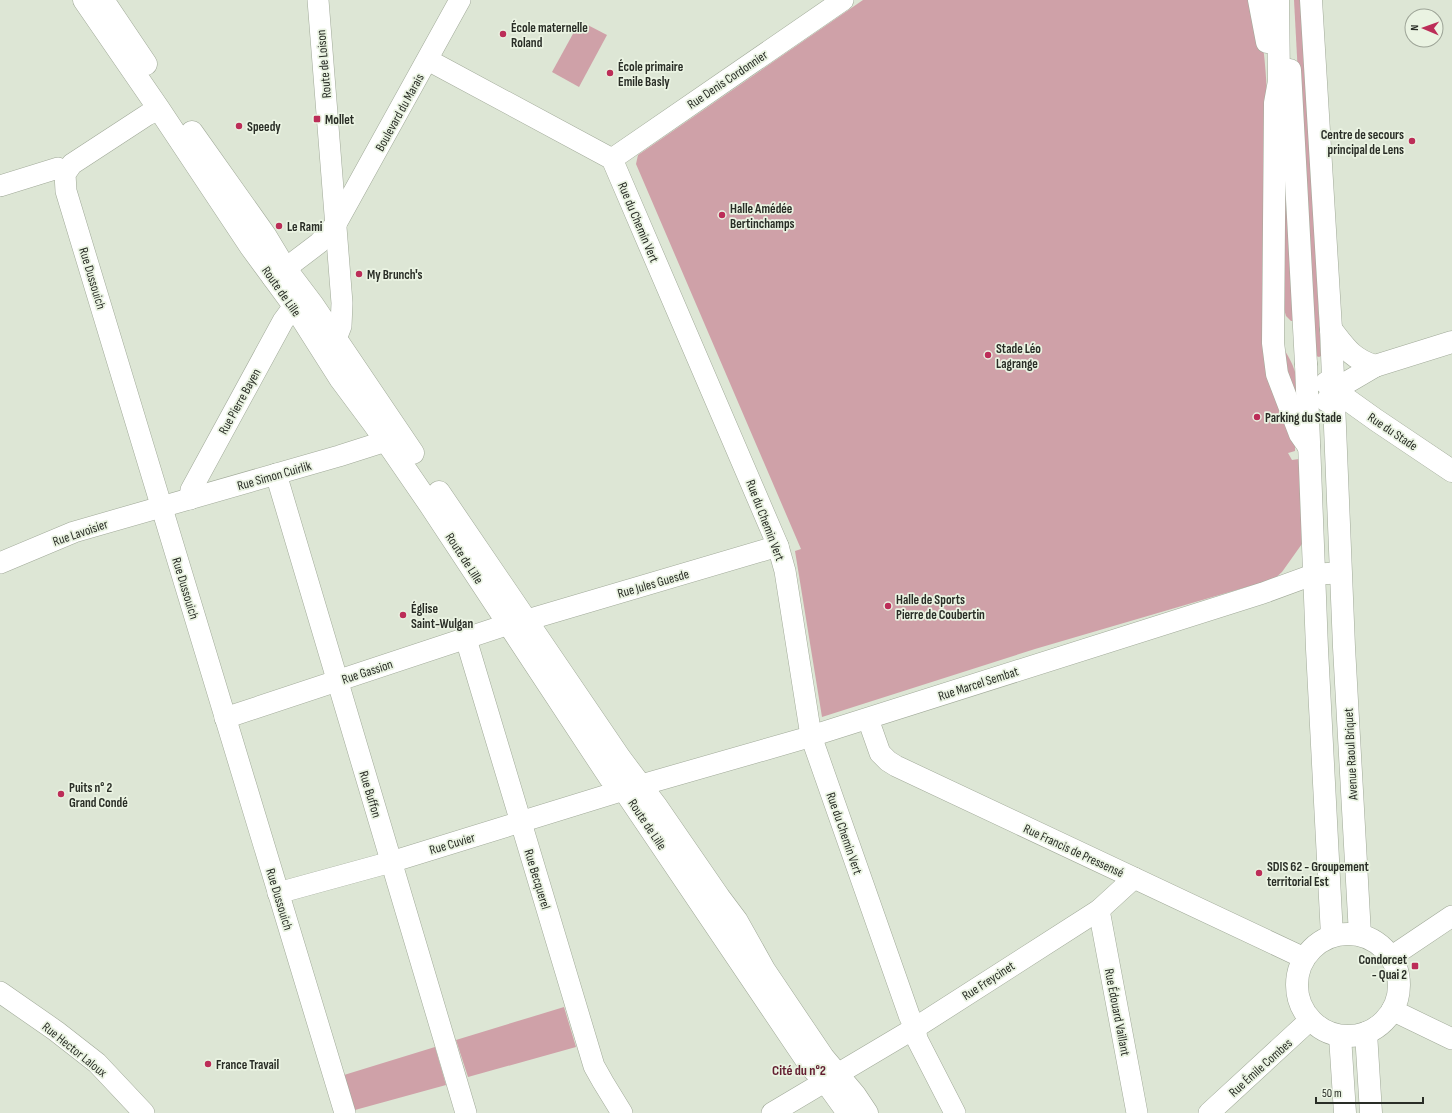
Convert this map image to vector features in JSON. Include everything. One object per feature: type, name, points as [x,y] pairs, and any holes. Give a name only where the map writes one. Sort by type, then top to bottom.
[{"type":"main road","name":"Route de Lille","points":[[84,0],[159,109],[247,242],[279,273],[336,339],[518,622]]},
{"type":"main road","name":"Route de Lille","points":[[103,0],[168,99],[265,235],[279,273],[294,306],[341,380],[518,622],[533,631],[811,1067],[831,1077],[855,1095],[867,1113]]},
{"type":"main road","points":[[1259,0],[1266,34],[1271,86],[1275,103]]},
{"type":"main road","points":[[1278,0],[1279,81],[1275,103],[1272,307],[1273,343],[1277,374],[1300,434],[1309,437],[1334,390],[1375,366],[1452,342]]},
{"type":"main road","name":"Avenue Raoul Briquet","points":[[1286,0],[1306,364],[1314,574],[1332,936]]},
{"type":"main road","name":"Avenue Raoul Briquet","points":[[1311,0],[1331,329],[1344,647],[1360,936]]},
{"type":"main road","name":"Rue du Stade","points":[[1272,307],[1280,329],[1290,345],[1306,364],[1334,390],[1452,471]]},
{"type":"main road","points":[[1331,329],[1354,356],[1375,366]]},
{"type":"main road","points":[[1341,934],[1360,936],[1372,940],[1382,947],[1391,957],[1397,970],[1399,983],[1398,997],[1385,1020],[1376,1028],[1366,1033],[1352,1036],[1340,1036],[1329,1033],[1319,1027],[1310,1020],[1302,1009],[1298,997],[1297,984],[1299,971],[1304,958],[1311,949],[1321,941],[1341,934]]},
{"type":"main road","points":[[1366,1033],[1371,1113]]},
{"type":"main road","points":[[1340,1036],[1345,1113]]},
{"type":"main road","name":"Route de Lille","points":[[831,1077],[848,1113]]},
{"type":"street","name":"Route de Loison","points":[[318,0],[342,303],[341,326],[336,339]]},
{"type":"street","name":"Boulevard du Marais","points":[[336,224],[460,0]]},
{"type":"street","name":"Rue Denis Cordonnier","points":[[612,159],[843,0]]},
{"type":"street","points":[[428,60],[612,159]]},
{"type":"street","points":[[0,186],[58,168],[65,174],[72,164],[147,115],[159,109]]},
{"type":"street","name":"Rue du Chemin Vert","points":[[612,159],[778,546],[785,571],[811,736],[909,1015],[915,1028],[917,1039],[955,1113]]},
{"type":"street","name":"Rue Dussouich","points":[[65,174],[66,191],[345,1113]]},
{"type":"street","points":[[332,176],[352,180],[363,177]]},
{"type":"street","points":[[279,273],[319,243],[336,224]]},
{"type":"street","name":"Rue Pierre Bayen","points":[[190,499],[191,490],[198,476],[283,321],[294,306]]},
{"type":"street","points":[[312,335],[325,340],[336,339]]},
{"type":"street","name":"Rue Simon Cuirlik","points":[[162,506],[339,456],[386,441]]},
{"type":"street","name":"Rue Buffon","points":[[276,474],[466,1113]]},
{"type":"street","name":"Rue Lavoisier","points":[[0,563],[74,532],[162,506]]},
{"type":"street","name":"Rue Jules Guesde","points":[[518,622],[778,546]]},
{"type":"street","points":[[1314,574],[1341,573]]},
{"type":"street","name":"Rue Marcel Sembat","points":[[632,788],[868,719],[1263,593],[1314,574]]},
{"type":"street","name":"Rue Gassion","points":[[225,718],[337,680],[518,622]]},
{"type":"street","name":"Rue Becquerel","points":[[466,639],[594,1066],[622,1113]]},
{"type":"street","name":"Rue Francis de Pressensé","points":[[868,719],[880,753],[892,764],[1304,958]]},
{"type":"street","name":"Rue Cuvier","points":[[278,893],[391,862],[632,788]]},
{"type":"street","name":"Rue Freycinet","points":[[772,1113],[915,1028],[1090,914],[1099,910],[1134,878]]},
{"type":"street","name":"Rue Édouard Vaillant","points":[[1099,910],[1137,1113]]},
{"type":"street","points":[[1391,957],[1452,916]]},
{"type":"street","name":"Rue Hector Laloux","points":[[2,998],[56,1031],[97,1063],[144,1113]]},
{"type":"street","points":[[1392,1010],[1452,1039]]},
{"type":"street","name":"Rue Émile Combes","points":[[1209,1113],[1310,1020]]},
{"type":"shaded area","name":"Stade Léo Lagrange","points":[[863,0],[1256,0],[1266,73],[1267,97],[1264,335],[1295,445],[1295,451],[1288,453],[1292,460],[1299,459],[1304,541],[1282,572],[1272,581],[1250,586],[1035,649],[822,717],[795,551],[801,549],[636,164],[638,155]]},
{"type":"shaded area","points":[[1294,0],[1302,0],[1303,11],[1321,356],[1319,357],[1313,355]]},
{"type":"shaded area","points":[[580,21],[607,35],[579,87],[552,72]]},
{"type":"shaded area","points":[[1282,185],[1288,185],[1293,321],[1286,316],[1282,302]]},
{"type":"shaded area","points":[[1284,349],[1296,374],[1299,401],[1286,381]]},
{"type":"shaded area","points":[[564,1007],[576,1047],[468,1077],[456,1040]]},
{"type":"shaded area","points":[[435,1047],[446,1085],[355,1110],[344,1075]]},
{"type":"place","name":"École maternelle Roland","points":[[503,34]]},
{"type":"place","name":"École primaire Emile Basly","points":[[610,73]]},
{"type":"place","name":"Mollet","points":[[317,119]]},
{"type":"place","name":"Speedy","points":[[239,126]]},
{"type":"place","name":"Centre de secours principal de Lens","points":[[1412,141]]},
{"type":"place","name":"Halle Amédée Bertinchamps","points":[[722,215]]},
{"type":"place","name":"Le Rami","points":[[279,226]]},
{"type":"place","name":"My Brunch's","points":[[359,274]]},
{"type":"place","name":"Stade Léo Lagrange","points":[[988,355]]},
{"type":"place","name":"Parking du Stade","points":[[1257,417]]},
{"type":"place","name":"Halle de Sports Pierre de Coubertin","points":[[888,606]]},
{"type":"place","name":"Église Saint-Wulgan","points":[[403,615]]},
{"type":"place","name":"Puits n° 2 Grand Condé","points":[[61,794]]},
{"type":"place","name":"SDIS 62 - Groupement territorial Est","points":[[1259,873]]},
{"type":"place","name":"Condorcet - Quai 2","points":[[1415,966]]},
{"type":"place","name":"France Travail","points":[[208,1064]]},
{"type":"district","name":"Cité du n°2","points":[[799,1070]]}]
